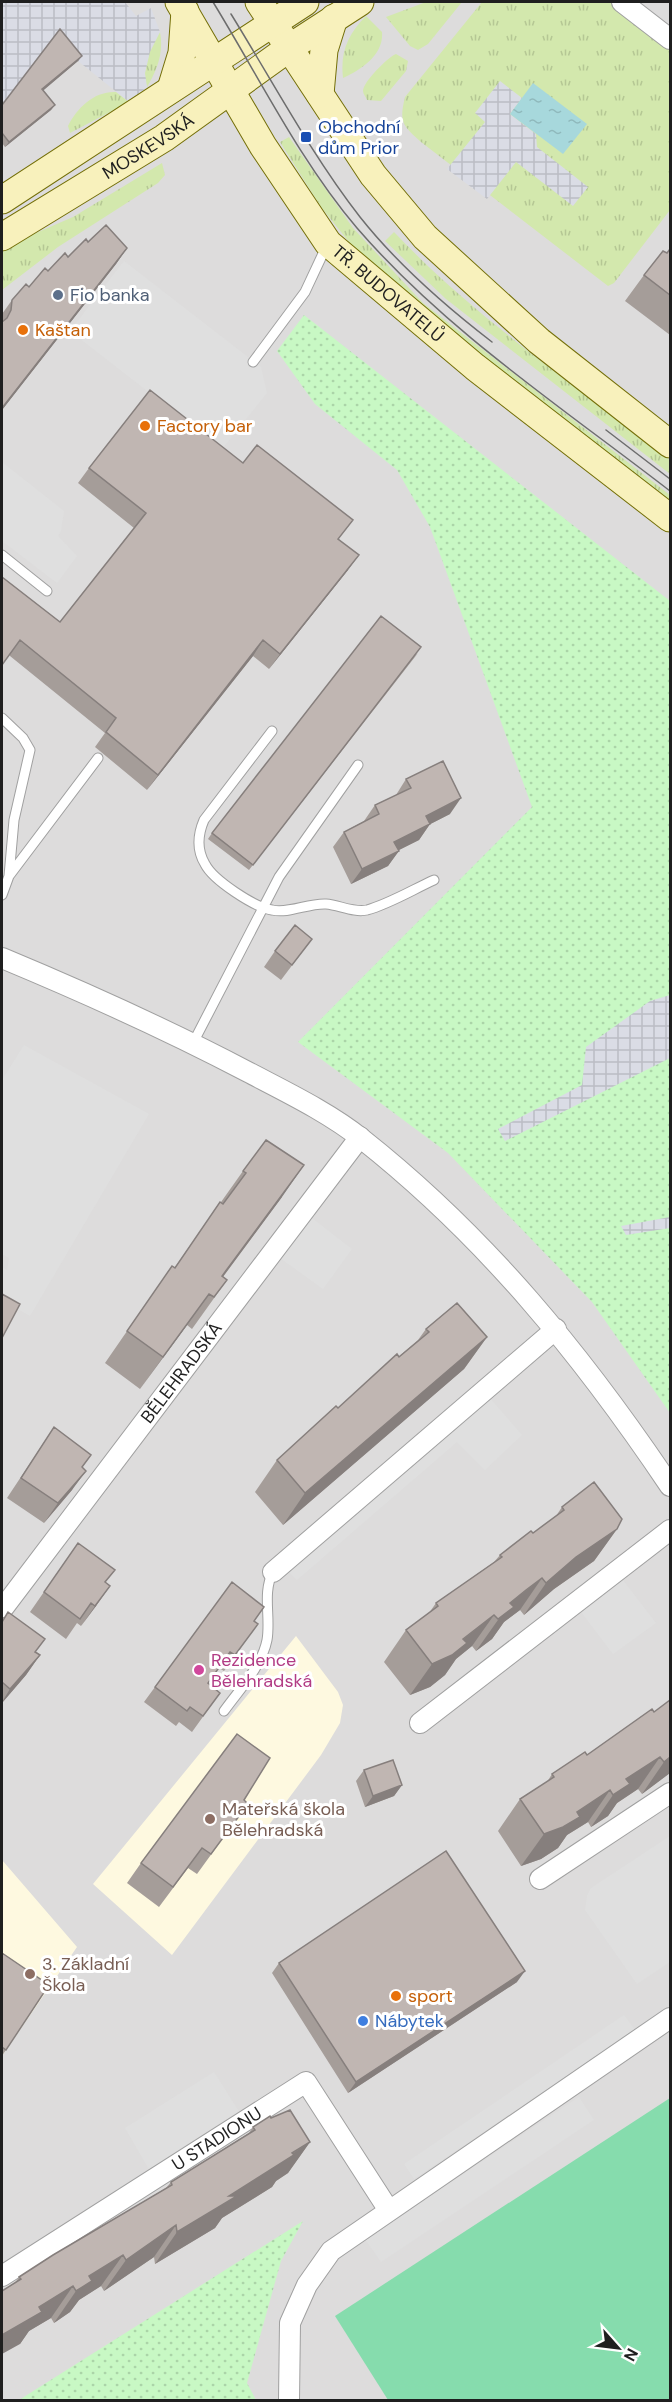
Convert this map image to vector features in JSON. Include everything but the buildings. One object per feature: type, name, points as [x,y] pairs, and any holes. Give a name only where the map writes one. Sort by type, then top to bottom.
[{"type":"street","name":"MOSKEVSKÁ","points":[[2,200],[213,60],[265,12],[305,2]]},
{"type":"street","name":"MOSKEVSKÁ","points":[[2,237],[118,167],[231,91],[333,18],[360,2]]},
{"type":"street","points":[[622,2],[670,39]]},
{"type":"street","points":[[171,89],[182,53],[182,6]]},
{"type":"street","name":"TŘ. BUDOVATELŮ","points":[[182,6],[257,136],[328,243],[475,367],[670,518]]},
{"type":"street","points":[[265,12],[373,175],[425,237],[539,341],[670,444]]},
{"type":"street","points":[[320,94],[324,50],[333,18]]},
{"type":"street","points":[[181,125],[204,121],[238,124],[257,136]]},
{"type":"street","points":[[2,958],[105,1000],[193,1043],[296,1097],[360,1137],[461,1225],[556,1329],[670,1486]]},
{"type":"street","name":"BĚLEHRADSKÁ","points":[[4,1607],[360,1137]]},
{"type":"street","points":[[273,1572],[556,1329]]},
{"type":"street","points":[[420,1723],[670,1530]]},
{"type":"street","points":[[540,1879],[670,1793]]},
{"type":"street","points":[[289,2400],[290,2323],[307,2285],[331,2251],[388,2209],[670,2018]]},
{"type":"street","name":"U STADIONU","points":[[2,2276],[306,2082],[388,2209]]},
{"type":"lane","points":[[253,362],[306,292],[328,243]]},
{"type":"lane","points":[[2,555],[47,591]]},
{"type":"lane","points":[[2,718],[23,738],[30,750],[14,819],[9,876],[2,895]]},
{"type":"lane","points":[[272,731],[204,820],[199,832],[199,847],[205,864],[237,893],[263,908],[274,911],[317,903],[365,910],[434,880]]},
{"type":"lane","points":[[9,876],[98,758]]},
{"type":"lane","points":[[193,1043],[279,877],[358,765]]},
{"type":"lane","points":[[224,1712],[262,1657],[268,1622],[267,1583],[273,1572]]},
{"type":"shaded area","points":[[2,2],[670,2],[670,2400],[2,2400]]},
{"type":"shaded area","points":[[2,2],[125,2],[136,16],[151,8],[160,32],[150,52],[145,73],[147,87],[129,102],[78,61],[56,35],[2,106]]},
{"type":"shaded area","points":[[500,81],[522,98],[510,114],[536,134],[537,147],[588,187],[573,206],[516,162],[487,199],[447,169],[485,122],[475,113]]},
{"type":"shaded area","points":[[124,261],[261,367],[267,393],[222,449],[70,331]]},
{"type":"shaded area","points":[[2,462],[64,511],[58,536],[77,556],[57,583],[2,541]]},
{"type":"shaded area","points":[[670,995],[670,1058],[505,1141],[498,1129],[582,1085],[586,1047],[650,1001]]},
{"type":"shaded area","points":[[24,1045],[149,1114],[30,1316],[2,1300],[2,1267],[7,1270],[9,1258],[2,1254],[2,1080]]},
{"type":"shaded area","points":[[304,1212],[352,1249],[323,1289],[273,1253]]},
{"type":"shaded area","points":[[670,1217],[670,1228],[626,1235],[621,1226]]},
{"type":"shaded area","points":[[482,1389],[522,1435],[485,1470],[457,1442],[297,1580],[279,1562]]},
{"type":"shaded area","points":[[616,1571],[656,1623],[613,1654],[575,1604]]},
{"type":"shaded area","name":"Mateřská škola Bělehradská","points":[[296,1636],[338,1692],[343,1705],[340,1723],[321,1755],[172,1955],[93,1884]]},
{"type":"shaded area","points":[[670,1836],[670,1962],[637,1984],[585,1910],[587,1896],[591,1888]]},
{"type":"shaded area","name":"3. Základní Škola","points":[[2,1860],[77,1947],[2,2056]]},
{"type":"shaded area","points":[[624,2015],[635,2030],[414,2179],[404,2164]]},
{"type":"shaded area","points":[[214,2072],[245,2121],[154,2178],[125,2128]]},
{"type":"shaded area","points":[[579,2097],[594,2120],[381,2262],[365,2239]]},
{"type":"green space","points":[[426,2],[462,2],[428,44],[418,50],[410,46],[386,17]]},
{"type":"green space","points":[[482,2],[612,2],[670,46],[670,210],[614,283],[608,286],[421,142],[406,127],[402,118],[405,97]]},
{"type":"green space","points":[[366,16],[382,32],[382,40],[370,61],[343,78],[344,52],[354,30]]},
{"type":"green space","points":[[160,32],[159,61],[147,87],[145,74],[147,58]]},
{"type":"green space","points":[[396,54],[408,61],[406,71],[381,101],[367,100],[363,91],[367,82],[382,65]]},
{"type":"green space","points":[[116,92],[129,102],[70,133],[68,126],[81,107],[100,94]]},
{"type":"green space","points":[[289,137],[353,228],[423,303],[670,495],[670,511],[365,262],[321,207],[280,142]]},
{"type":"green space","points":[[162,163],[165,175],[158,183],[58,247],[2,290],[2,252],[22,239],[73,217]]},
{"type":"green space","points":[[394,232],[426,264],[493,323],[670,460],[670,474],[446,299],[385,241]]},
{"type":"green space","points":[[304,315],[670,601],[670,1413],[592,1302],[448,1153],[298,1042],[532,807],[430,527],[397,470],[315,404],[277,351]]},
{"type":"green space","points":[[670,2098],[670,2400],[388,2400],[335,2316]]},
{"type":"green space","points":[[303,2221],[281,2261],[247,2383],[256,2400],[19,2400]]},
{"type":"water","points":[[533,83],[587,124],[563,154],[510,114]]},
{"type":"tram line","points":[[213,2],[299,147],[336,202],[357,228],[428,301],[467,335],[670,491]]},
{"type":"tram line","points":[[231,14],[309,143],[360,217],[422,284],[492,342]]},
{"type":"tram line","points":[[606,430],[670,479]]},
{"type":"place","name":"Obchodní dům Prior","points":[[306,137]]},
{"type":"place","name":"Fio banka","points":[[58,295]]},
{"type":"place","name":"Kaštan","points":[[23,330]]},
{"type":"place","name":"Factory bar","points":[[145,426]]},
{"type":"place","name":"Rezidence Bělehradská","points":[[199,1670]]},
{"type":"place","name":"Mateřská škola Bělehradská","points":[[210,1819]]},
{"type":"place","name":"3. Základní Škola","points":[[30,1974]]},
{"type":"place","name":"sport","points":[[396,1996]]},
{"type":"place","name":"Nábytek","points":[[363,2021]]}]
